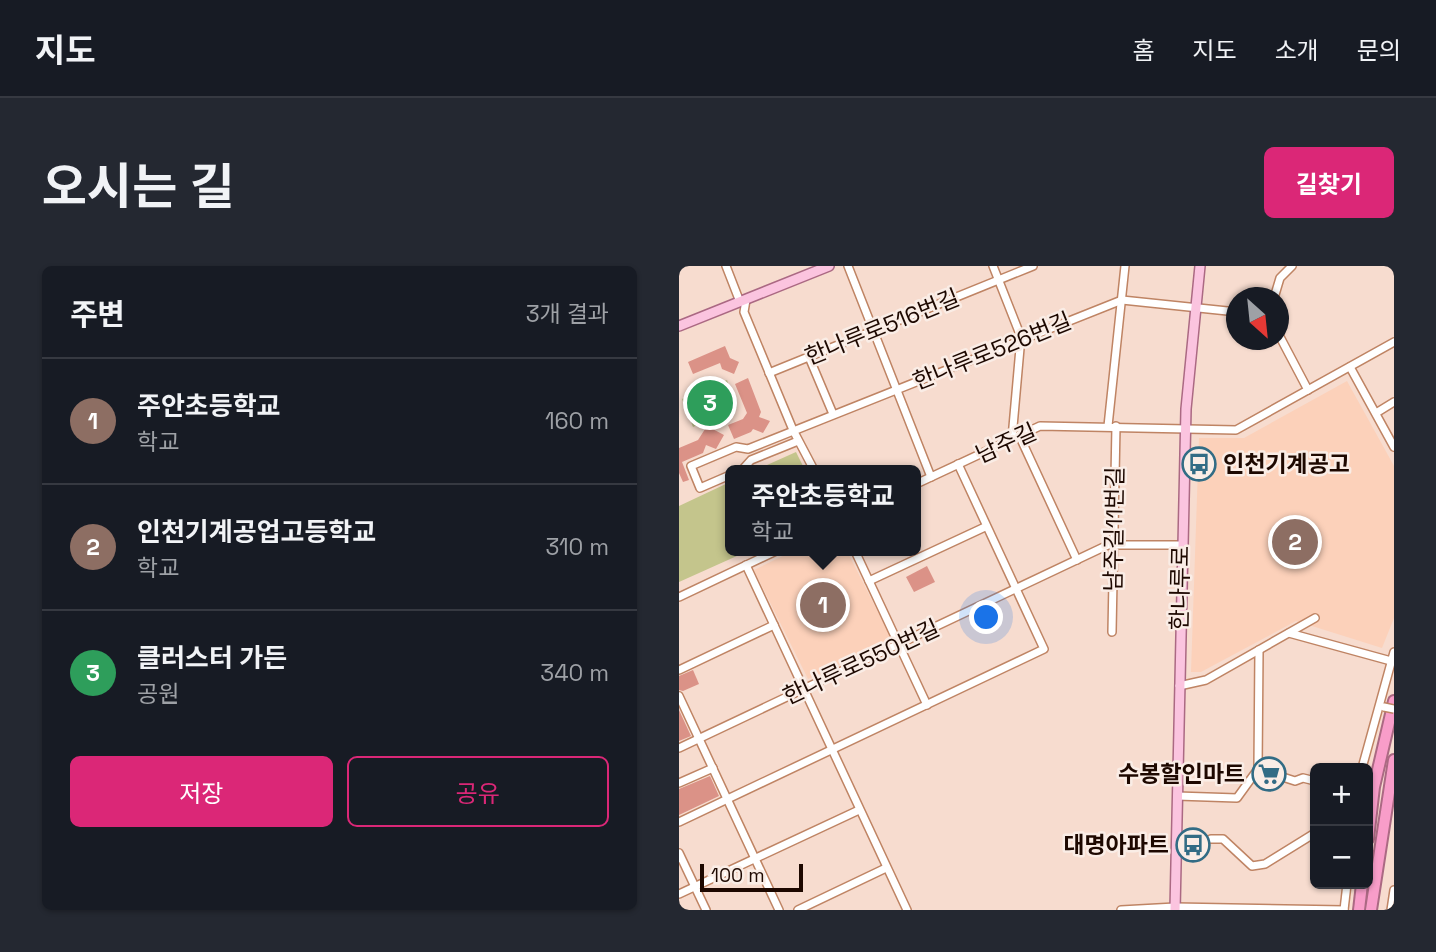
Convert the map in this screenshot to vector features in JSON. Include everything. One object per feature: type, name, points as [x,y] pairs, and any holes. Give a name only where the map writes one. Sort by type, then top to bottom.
[{"type":"highway","points":[[1370,826],[1386,704]]},
{"type":"highway","points":[[1371,910],[1394,760]]},
{"type":"highway","points":[[1359,910],[1361,889]]},
{"type":"main road","points":[[679,326],[829,266]]},
{"type":"main road","name":"한나루로","points":[[1175,909],[1185,428],[1200,266]]},
{"type":"street","points":[[726,266],[743,301],[744,312],[793,430],[811,465]]},
{"type":"street","points":[[848,266],[931,477]]},
{"type":"street","points":[[993,266],[1021,337],[1015,437],[1077,560]]},
{"type":"street","name":"한나루로516번길","points":[[769,373],[1033,266]]},
{"type":"street","name":"남주길11번길","points":[[1112,632],[1112,426],[1125,266]]},
{"type":"street","points":[[1277,287],[1280,278],[1292,266]]},
{"type":"street","name":"한나루로526번길","points":[[725,477],[700,488],[691,466],[736,447],[748,449],[1021,337],[1122,300],[1226,311]]},
{"type":"street","name":"남주길","points":[[921,482],[1015,437],[1052,425],[1236,430],[1394,342]]},
{"type":"street","points":[[1287,350],[1308,390]]},
{"type":"street","points":[[809,357],[833,414]]},
{"type":"street","points":[[1350,367],[1394,447]]},
{"type":"street","points":[[1375,413],[1394,402]]},
{"type":"street","points":[[747,465],[751,460],[798,441]]},
{"type":"street","points":[[679,822],[1044,649],[958,464]]},
{"type":"street","points":[[869,581],[985,527]]},
{"type":"street","name":"한나루로550번길","points":[[679,748],[1114,543],[1181,545]]},
{"type":"street","points":[[679,597],[765,556]]},
{"type":"street","points":[[857,556],[927,705]]},
{"type":"street","points":[[746,565],[907,910]]},
{"type":"street","points":[[1179,686],[1206,680],[1315,618]]},
{"type":"street","points":[[679,670],[774,625]]},
{"type":"street","points":[[1289,633],[1391,662]]},
{"type":"street","points":[[1177,796],[1237,797],[1258,769],[1259,650]]},
{"type":"street","points":[[1364,763],[1386,704],[1394,652]]},
{"type":"street","points":[[679,696],[779,910]]},
{"type":"street","points":[[1386,704],[1394,709]]},
{"type":"street","points":[[679,783],[713,768]]},
{"type":"street","points":[[1258,769],[1295,781],[1303,778],[1310,780]]},
{"type":"street","points":[[679,894],[859,810]]},
{"type":"street","points":[[1211,839],[1223,839],[1252,866],[1265,864],[1310,836]]},
{"type":"street","points":[[679,853],[706,910]]},
{"type":"street","points":[[798,910],[886,868]]},
{"type":"street","points":[[1121,910],[1344,910],[1346,889]]},
{"type":"street","points":[[1392,908],[1394,890]]},
{"type":"shaded area","points":[[1347,381],[1394,466],[1394,618],[1382,648],[1296,621],[1201,672],[1191,672],[1199,438],[1244,438]]},
{"type":"shaded area","points":[[783,556],[850,556],[892,640],[808,679],[754,570]]},
{"type":"green space","points":[[727,380],[737,408],[693,427],[682,399]]},
{"type":"green space","points":[[796,452],[802,465],[767,465]]},
{"type":"green space","points":[[725,484],[725,556],[737,556],[679,582],[679,506]]},
{"type":"building","points":[[725,346],[730,358],[739,362],[734,374],[722,369],[720,363],[693,374],[688,362]]},
{"type":"building","points":[[748,378],[761,412],[759,417],[770,421],[763,433],[753,429],[734,439],[728,425],[743,419],[747,413],[735,384]]},
{"type":"building","points":[[707,426],[724,435],[716,449],[706,445],[703,453],[682,462],[689,480],[683,482],[679,473],[679,448],[698,440]]},
{"type":"building","points":[[927,566],[935,582],[914,592],[906,577]]},
{"type":"building","points":[[693,670],[699,684],[683,691],[679,690],[679,676]]},
{"type":"building","points":[[679,710],[691,736],[679,741]]},
{"type":"building","points":[[710,776],[719,796],[679,815],[679,789]]},
{"type":"place","name":"클러스터 가든","points":[[710,403]]},
{"type":"place","name":"인천기계공고","points":[[1199,464]]},
{"type":"place","name":"인천기계공업고등학교","points":[[1295,542]]},
{"type":"place","name":"주안초등학교","points":[[823,605]]},
{"type":"place","name":"수봉할인마트","points":[[1269,774]]},
{"type":"place","name":"대명아파트","points":[[1193,845]]}]
